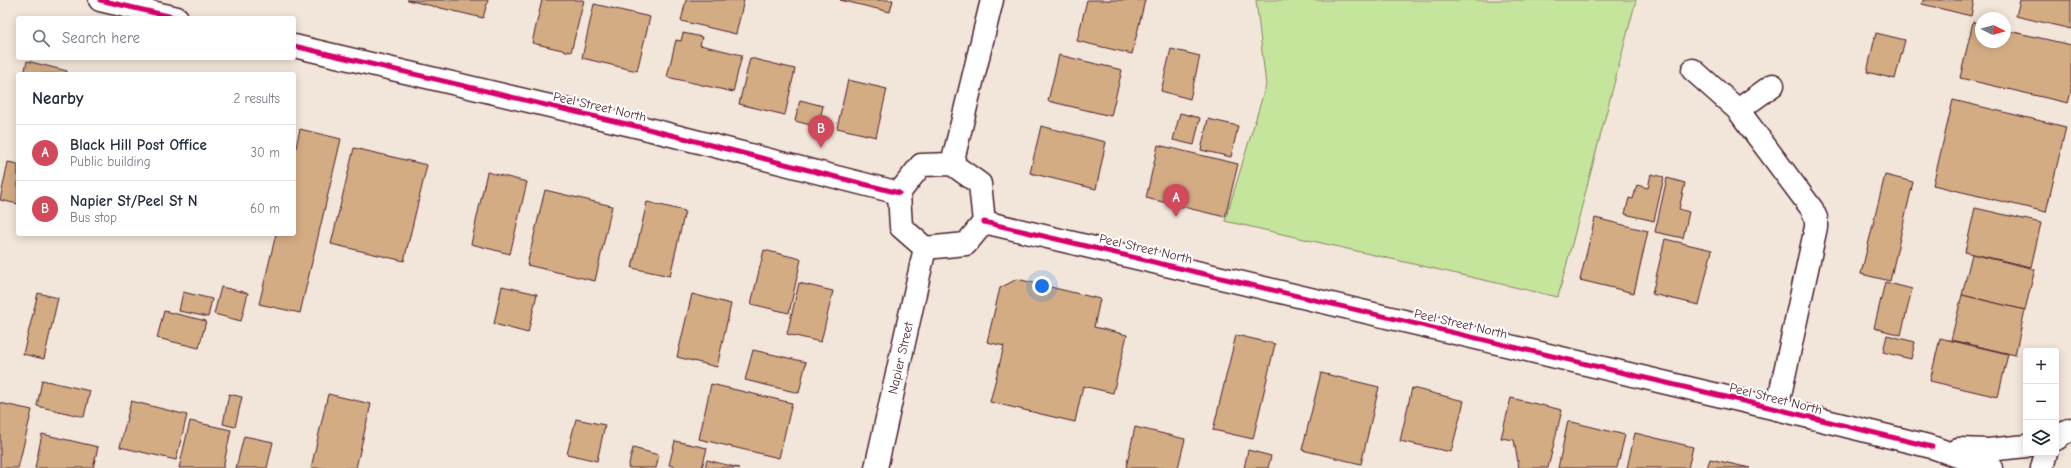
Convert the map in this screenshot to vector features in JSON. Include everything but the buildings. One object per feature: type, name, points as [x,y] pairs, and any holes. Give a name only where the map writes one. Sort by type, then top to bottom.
[{"type":"street","points":[[100,0],[168,16]]},
{"type":"street","points":[[952,164],[992,0]]},
{"type":"street","name":"Peel Street North","points":[[296,46],[644,128],[899,193]]},
{"type":"street","points":[[1693,70],[1738,110],[1789,177],[1816,218],[1816,227],[1777,409]]},
{"type":"street","points":[[1738,110],[1773,85]]},
{"type":"street","points":[[952,164],[980,184],[984,222],[966,244],[925,248],[901,227],[899,193],[921,165],[952,164]]},
{"type":"street","name":"Peel Street North","points":[[984,222],[1777,409],[1932,448],[1991,468]]},
{"type":"street","name":"Napier Street","points":[[876,468],[925,248]]},
{"type":"street","name":"Peel Street North","points":[[1932,448],[1988,450],[2023,446]]},
{"type":"street","points":[[2042,468],[2045,456]]},
{"type":"green space","points":[[1256,0],[1636,0],[1558,297],[1225,221],[1266,85]]},
{"type":"cycle path","points":[[100,0],[168,16]]},
{"type":"cycle path","points":[[296,46],[644,128],[899,193]]},
{"type":"cycle path","points":[[984,222],[1932,447]]},
{"type":"place","name":"Napier St/Peel St N","points":[[821,148]]},
{"type":"place","name":"Black Hill Post Office","points":[[1176,217]]}]
